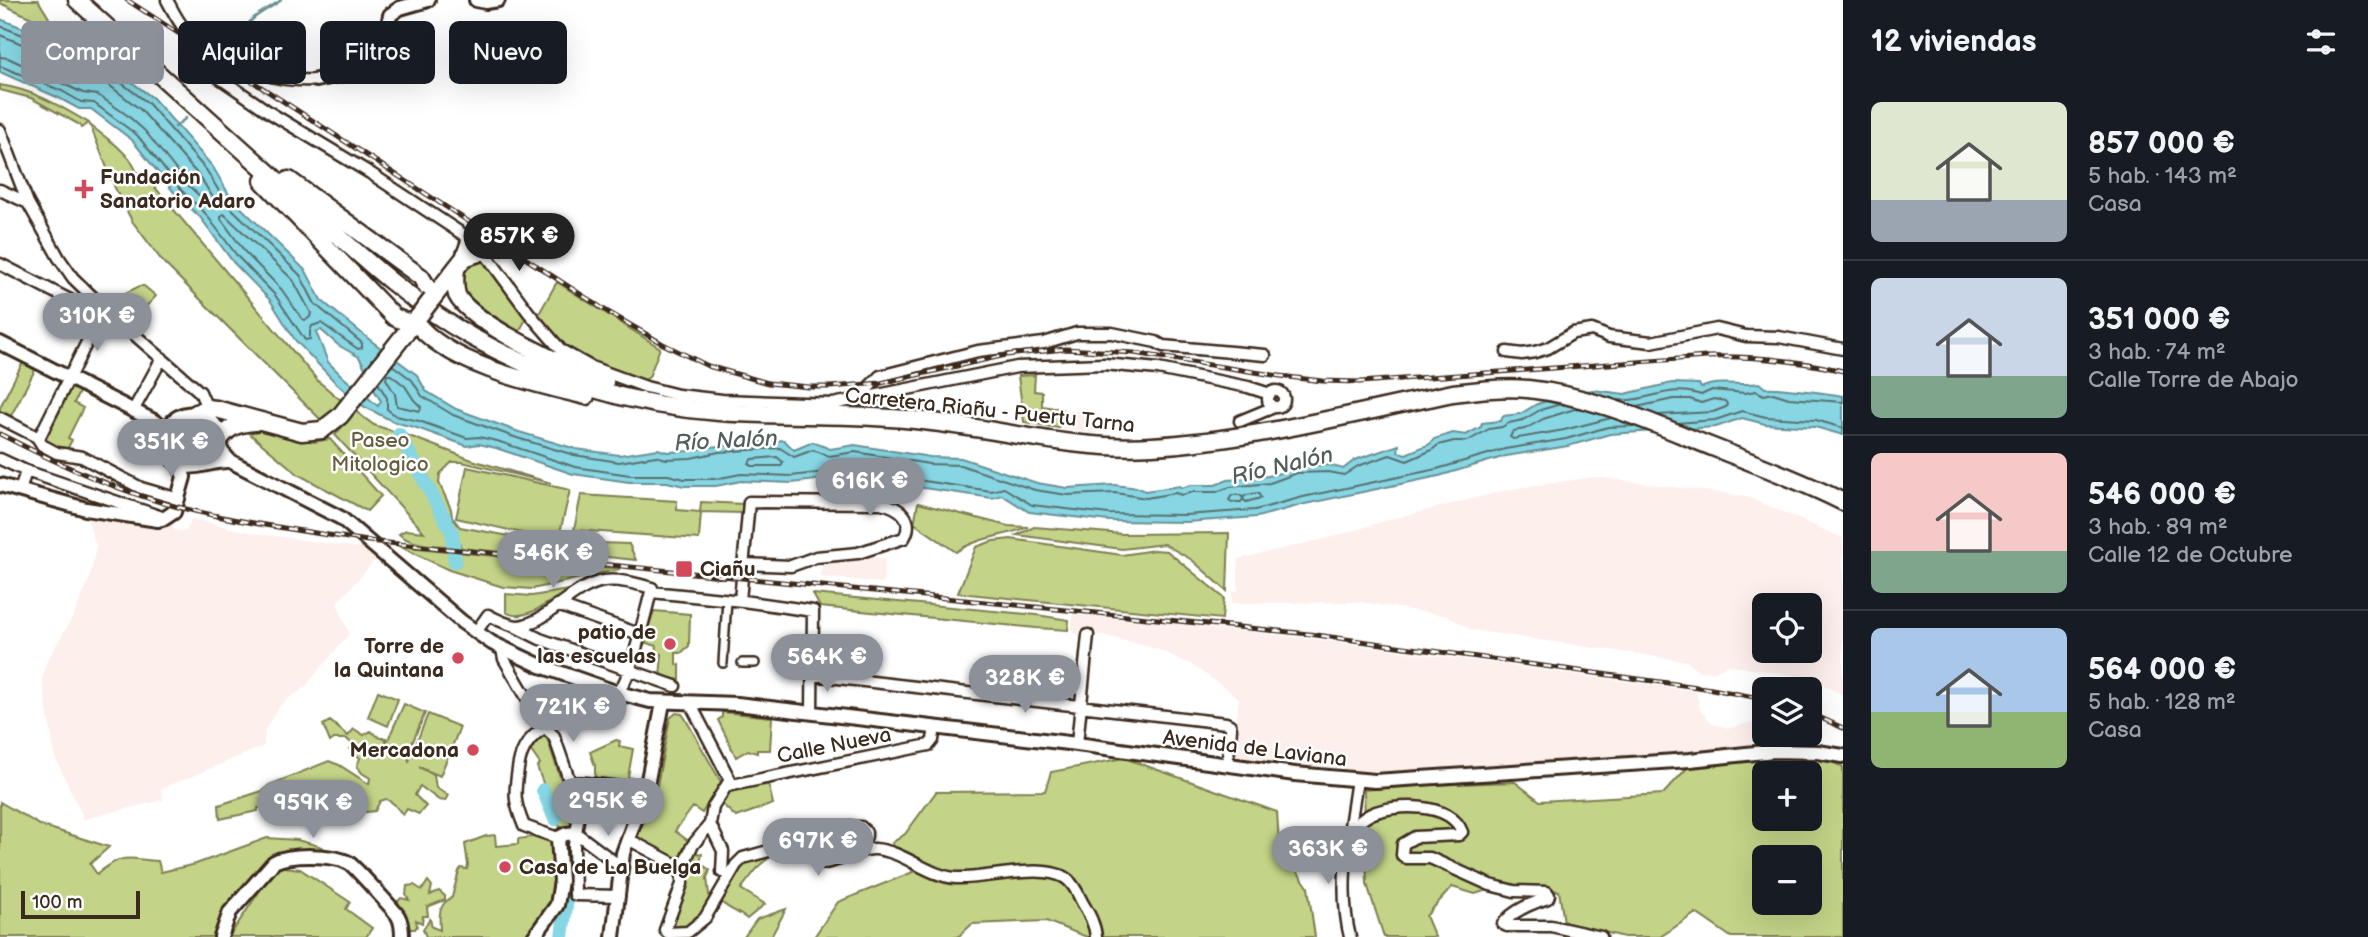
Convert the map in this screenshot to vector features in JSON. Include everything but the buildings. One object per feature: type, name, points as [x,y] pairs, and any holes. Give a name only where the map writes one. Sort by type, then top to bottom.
[{"type":"main road","name":"Carretera Riañu - Puertu Tarna","points":[[83,5],[382,275],[436,316],[510,357],[594,389],[679,408],[931,421],[1056,440],[1146,446],[1199,443],[1453,393],[1508,388],[1565,394],[1600,404],[1786,475],[1843,502]]},
{"type":"main road","points":[[218,128],[242,158],[394,317],[405,322],[417,318]]},
{"type":"main road","points":[[240,148],[326,206],[421,277],[434,296]]},
{"type":"main road","points":[[462,302],[455,286],[460,263],[471,239]]},
{"type":"main road","points":[[421,277],[437,276],[484,251]]},
{"type":"main road","points":[[201,411],[216,409],[302,432],[327,426],[345,410],[460,263]]},
{"type":"main road","points":[[434,296],[449,292],[488,323],[515,340],[560,363],[639,394],[651,403]]},
{"type":"main road","points":[[393,347],[397,326],[394,317]]},
{"type":"main road","points":[[417,318],[429,338]]},
{"type":"main road","points":[[393,347],[410,338],[429,338],[464,357],[505,374],[550,387],[601,400],[665,410],[679,408]]},
{"type":"main road","points":[[220,442],[225,432],[237,425],[268,423]]},
{"type":"street","points":[[167,0],[180,21]]},
{"type":"street","points":[[306,80],[404,61],[408,51],[388,26],[390,15],[400,8],[428,0]]},
{"type":"street","points":[[476,0],[498,0]]},
{"type":"street","points":[[228,84],[471,239],[484,251],[553,343],[572,358],[613,376],[678,396],[833,404],[1017,367],[1104,363],[1158,369],[1248,387],[1271,400],[1264,412],[1240,421]]},
{"type":"street","points":[[0,130],[28,203],[66,268],[101,309],[200,392],[201,411],[215,424],[220,442],[230,461]]},
{"type":"street","points":[[0,190],[7,188],[18,175]]},
{"type":"street","points":[[0,190],[28,203]]},
{"type":"street","points":[[0,264],[88,309],[101,309]]},
{"type":"street","points":[[37,437],[40,436],[101,309]]},
{"type":"street","points":[[1507,352],[1535,352],[1548,348],[1573,332],[1592,330],[1609,337],[1651,342],[1717,329],[1746,336],[1779,337],[1843,349]]},
{"type":"street","points":[[858,399],[880,376],[978,352],[1044,343],[1077,333],[1112,333],[1156,342],[1163,346],[1265,355]]},
{"type":"street","points":[[0,343],[156,422],[164,433],[170,456],[179,464],[190,468],[221,460],[230,461]]},
{"type":"street","points":[[133,411],[162,358]]},
{"type":"street","points":[[156,422],[201,411]]},
{"type":"street","points":[[0,418],[37,437],[42,445],[57,453],[82,457],[141,488],[178,499]]},
{"type":"street","points":[[166,439],[168,429],[176,419]]},
{"type":"street","points":[[184,477],[217,454],[220,442]]},
{"type":"street","points":[[0,459],[26,471],[165,518]]},
{"type":"street","name":"Avenida de Laviana","points":[[230,461],[341,518],[476,632],[502,649],[615,692],[663,703],[722,702],[1357,779],[1415,779],[1690,760],[1774,751],[1818,752],[1843,757]]},
{"type":"street","points":[[0,485],[99,512],[150,520],[165,518],[174,512],[184,477],[179,464]]},
{"type":"street","points":[[20,491],[26,471]]},
{"type":"street","points":[[717,573],[744,568],[791,566],[816,557],[858,553],[904,538],[909,524],[907,519],[897,508],[881,503],[748,502],[744,568],[740,600]]},
{"type":"street","points":[[515,626],[529,623],[584,587],[604,581],[626,582],[651,590],[813,611],[812,713]]},
{"type":"street","points":[[621,867],[576,833],[558,838],[524,827],[514,797],[519,758],[523,748],[539,730],[610,697],[624,683],[651,590]]},
{"type":"street","points":[[723,663],[727,599]]},
{"type":"street","points":[[558,605],[639,634]]},
{"type":"street","points":[[476,632],[488,615],[540,639],[675,686]]},
{"type":"street","points":[[1077,744],[1088,635]]},
{"type":"street","points":[[502,649],[504,659],[544,727],[554,736],[570,781],[579,821],[576,833],[575,895],[619,896]]},
{"type":"street","points":[[742,663],[755,663]]},
{"type":"street","points":[[812,675],[1226,723],[1231,729],[1227,765]]},
{"type":"street","points":[[612,937],[621,867],[646,790],[663,703]]},
{"type":"street","points":[[691,703],[730,780],[713,807],[710,824],[692,846],[682,868],[682,884],[665,930],[668,933],[685,935],[705,918],[736,865],[743,858],[801,842],[832,837],[854,827],[861,827],[866,831],[866,836],[823,855],[823,863],[875,849],[900,856],[942,876],[957,878],[1051,873],[1068,880],[1075,888],[1090,915],[1096,937]]},
{"type":"street","name":"Calle Nueva","points":[[727,786],[929,745],[933,740],[935,727]]},
{"type":"street","points":[[1350,937],[1343,889],[1357,779]]},
{"type":"street","points":[[570,781],[646,790]]},
{"type":"street","points":[[1349,832],[1359,821],[1374,813],[1411,806],[1446,813],[1461,827],[1462,832],[1459,835],[1415,837],[1403,844],[1402,855],[1406,858],[1430,858],[1490,885],[1514,891],[1547,892],[1548,898],[1522,908],[1504,920],[1503,924],[1507,926],[1551,926],[1601,937]]},
{"type":"street","points":[[710,824],[723,852],[722,872]]},
{"type":"street","points":[[537,934],[557,905],[561,881],[558,838]]},
{"type":"street","points":[[628,839],[682,868]]},
{"type":"street","points":[[221,937],[230,912],[274,862],[282,858],[308,856],[334,858],[350,863],[398,916],[402,937]]},
{"type":"shaded area","points":[[1062,409],[1100,415],[1097,434],[1059,428]]},
{"type":"shaded area","points":[[1594,477],[1745,496],[1843,538],[1843,695],[1822,684],[1822,677],[1805,677],[1728,665],[1712,672],[1699,671],[1686,661],[1471,630],[1448,616],[1361,602],[1232,603],[1232,592],[1238,591],[1238,559],[1332,537],[1511,489]]},
{"type":"shaded area","points":[[89,518],[153,525],[173,521],[174,530],[186,531],[192,519],[253,533],[367,549],[377,558],[337,603],[349,634],[306,686],[280,705],[265,730],[264,746],[161,789],[163,800],[84,819],[55,757],[42,680],[46,663],[75,613],[90,578],[96,546]]},
{"type":"shaded area","points":[[848,557],[885,558],[883,583],[821,577],[822,563]]},
{"type":"shaded area","points":[[1073,614],[1297,637],[1696,691],[1700,710],[1713,724],[1729,728],[1752,722],[1752,743],[1734,749],[1685,755],[1386,774],[1245,760],[1233,754],[1239,698],[1192,665],[1157,649],[1103,635],[1072,633]]},
{"type":"green space","points":[[0,0],[38,0],[49,18],[46,21],[38,21],[0,3]]},
{"type":"green space","points":[[0,85],[35,95],[89,123],[81,128],[31,98],[0,90]]},
{"type":"green space","name":"Paseo Mitologico","points":[[90,125],[130,159],[138,174],[153,185],[318,381],[343,402],[333,415],[322,421],[163,262],[132,221],[115,188]]},
{"type":"green space","points":[[484,251],[529,313],[515,340],[457,295],[464,258]]},
{"type":"green space","points":[[557,282],[660,348],[649,377],[644,381],[595,364],[577,355],[556,338],[537,317]]},
{"type":"green space","points":[[144,286],[156,296],[129,325],[112,309],[108,301]]},
{"type":"green space","points":[[23,362],[36,368],[11,416],[0,411],[0,407]]},
{"type":"green space","points":[[1035,375],[1034,391],[1042,392],[1042,406],[1062,409],[1059,428],[1024,422],[1018,376]]},
{"type":"green space","points":[[71,387],[80,390],[74,403],[83,408],[68,438],[72,440],[66,451],[44,441]]},
{"type":"green space","name":"Paseo Mitologico","points":[[355,411],[374,425],[396,432],[446,526],[451,538],[450,546],[416,543],[399,534],[406,530],[424,532],[335,435]]},
{"type":"green space","points":[[253,428],[314,442],[330,439],[381,496],[367,511],[299,475],[244,429]]},
{"type":"green space","points":[[404,434],[472,460],[551,483],[452,462],[440,474],[439,483],[452,517],[460,527],[560,545],[568,542],[629,544],[636,560],[589,555],[588,560],[461,548],[456,531],[438,495]]},
{"type":"green space","points":[[467,467],[570,490],[558,541],[456,518]]},
{"type":"green space","points":[[581,495],[677,501],[677,510],[700,512],[701,502],[743,504],[743,513],[701,512],[699,539],[574,530]]},
{"type":"green space","points":[[918,503],[1008,526],[1028,527],[973,543],[956,552],[914,523]]},
{"type":"green space","points":[[1034,527],[1123,534],[1229,533],[1227,591],[1192,560],[1164,544],[1122,549],[1017,535]]},
{"type":"green space","points":[[1011,539],[1122,555],[1154,550],[1167,551],[1224,598],[1222,619],[958,593],[976,547]]},
{"type":"green space","points":[[399,546],[620,569],[532,589],[503,587],[449,570]]},
{"type":"green space","points":[[568,590],[529,613],[513,615],[506,612],[506,594],[532,596]]},
{"type":"green space","points":[[813,594],[1037,615],[1069,620],[1068,630],[820,607]]},
{"type":"green space","name":"patio de las escuelas","points":[[654,611],[690,614],[689,646],[681,653],[676,653],[676,664],[680,665],[680,680],[660,677],[662,654],[656,652],[657,646],[643,642]]},
{"type":"green space","points":[[378,691],[398,699],[388,726],[368,717]]},
{"type":"green space","points":[[404,704],[425,713],[408,753],[386,744]]},
{"type":"green space","points":[[722,712],[772,717],[770,750],[757,750],[757,753],[748,750],[736,757],[718,720],[722,717]]},
{"type":"green space","points":[[676,713],[685,718],[721,782],[702,813],[693,807],[675,831],[690,842],[680,861],[637,837],[655,796],[670,718]]},
{"type":"green space","points":[[428,714],[460,727],[440,776],[419,767],[434,775],[436,788],[448,795],[445,801],[439,800],[420,786],[415,795],[426,806],[419,814],[407,809],[403,815],[386,799],[380,801],[375,811],[328,816],[319,810],[297,805],[258,808],[258,811],[220,819],[219,805],[262,791],[269,785],[329,761],[369,784],[370,778],[357,766],[360,758],[350,749],[353,745],[347,739],[334,739],[330,742],[323,725],[330,721],[348,736],[354,729],[364,735],[371,731],[380,738],[386,738],[385,745],[408,757],[409,761]]},
{"type":"green space","points":[[546,735],[565,792],[571,825],[569,829],[561,830],[537,767],[540,764],[531,751],[525,749]]},
{"type":"green space","points":[[616,740],[620,741],[619,746],[633,749],[628,777],[632,778],[631,784],[595,780],[595,766],[590,752]]},
{"type":"green space","points":[[1818,756],[1843,767],[1843,937],[1731,937],[1696,913],[1660,937],[1624,937],[1564,922],[1559,891],[1503,885],[1475,894],[1452,887],[1426,916],[1435,937],[1384,937],[1367,884],[1364,790],[1515,782],[1540,801],[1663,794],[1688,767],[1750,757]]},
{"type":"green space","points":[[1124,758],[1277,812],[1279,845],[1308,887],[1315,937],[1087,937],[1046,921],[972,924],[958,937],[814,937],[838,902],[913,872],[892,843],[905,834],[936,792],[1045,791],[1051,772]]},
{"type":"green space","points":[[768,782],[773,804],[736,817],[721,803],[731,789]]},
{"type":"green space","points":[[0,802],[40,825],[109,847],[90,864],[97,874],[114,862],[126,858],[158,861],[161,872],[196,864],[267,838],[297,840],[319,846],[336,855],[280,854],[217,937],[0,937]]},
{"type":"green space","points":[[495,835],[496,846],[518,844],[518,839],[540,836],[553,840],[554,893],[546,915],[526,937],[426,937],[423,929],[430,919],[432,927],[440,930],[442,907],[452,897],[459,871],[461,868],[467,869],[465,844]]},
{"type":"green space","points":[[692,852],[702,854],[700,863],[710,870],[707,878],[710,902],[694,922],[670,930],[669,922]]},
{"type":"green space","points":[[775,853],[760,865],[741,889],[765,904],[747,919],[718,899],[745,859]]},
{"type":"green space","points":[[276,866],[300,869],[350,902],[346,909],[372,928],[366,937],[229,937]]},
{"type":"green space","points":[[428,881],[432,886],[430,895],[439,891],[445,896],[445,900],[427,907],[428,916],[423,916],[422,923],[416,920],[415,929],[406,929],[398,901],[401,898],[409,900],[406,895],[407,886],[414,885],[422,890]]},
{"type":"green space","points":[[786,909],[771,937],[744,937],[757,919]]},
{"type":"water","name":"Río Nalón","points":[[0,19],[21,27],[21,81],[0,72]]},
{"type":"water","name":"Río Nalón","points":[[27,84],[134,84],[153,98],[213,167],[231,198],[306,271],[321,300],[417,375],[426,391],[456,409],[576,449],[619,455],[658,449],[667,452],[690,451],[784,440],[794,450],[813,442],[830,449],[855,445],[930,457],[961,458],[1037,483],[1067,488],[1114,485],[1145,491],[1215,485],[1228,480],[1268,476],[1295,466],[1329,465],[1343,469],[1355,460],[1399,445],[1398,452],[1406,454],[1430,444],[1434,439],[1453,433],[1466,435],[1481,427],[1482,423],[1501,421],[1503,416],[1520,414],[1537,404],[1572,393],[1593,390],[1625,394],[1672,383],[1699,384],[1701,388],[1715,384],[1759,383],[1765,388],[1843,396],[1843,435],[1815,427],[1765,424],[1742,418],[1716,427],[1610,434],[1568,446],[1506,456],[1439,476],[1305,504],[1257,517],[1186,522],[1109,521],[1029,512],[1002,495],[992,498],[917,487],[854,485],[824,479],[792,483],[741,481],[716,486],[684,486],[667,482],[629,482],[573,474],[496,448],[479,444],[467,446],[394,422],[361,405],[295,340],[270,300],[233,262],[200,217],[177,196],[132,140],[91,109],[79,109]],"holes":[[[321,330],[338,345],[359,357],[381,401],[378,406],[328,362],[316,332]]]},
{"type":"waterway","points":[[251,21],[281,0]]},
{"type":"waterway","points":[[175,127],[186,118]]},
{"type":"waterway","points":[[399,434],[452,532],[455,561]]},
{"type":"waterway","points":[[543,790],[555,819]]},
{"type":"waterway","points":[[562,937],[568,889],[565,845]]},
{"type":"railway","points":[[127,0],[608,312],[708,366],[768,383],[809,387],[881,383],[1006,355],[1065,349],[1134,353],[1322,381],[1360,382],[1706,357],[1775,360],[1843,371]]},
{"type":"railway","points":[[0,434],[87,475],[178,507],[225,518],[368,541],[1309,634],[1752,697]]},
{"type":"railway","points":[[1822,718],[1843,728]]},
{"type":"place","name":"Fundación Sanatorio Adaro","points":[[84,189]]},
{"type":"place","name":"Ciañu","points":[[684,569]]},
{"type":"place","name":"patio de las escuelas","points":[[670,644]]},
{"type":"place","name":"Torre de la Quintana","points":[[458,658]]},
{"type":"place","name":"Mercadona","points":[[473,750]]},
{"type":"place","name":"Casa de La Buelga","points":[[505,867]]}]
